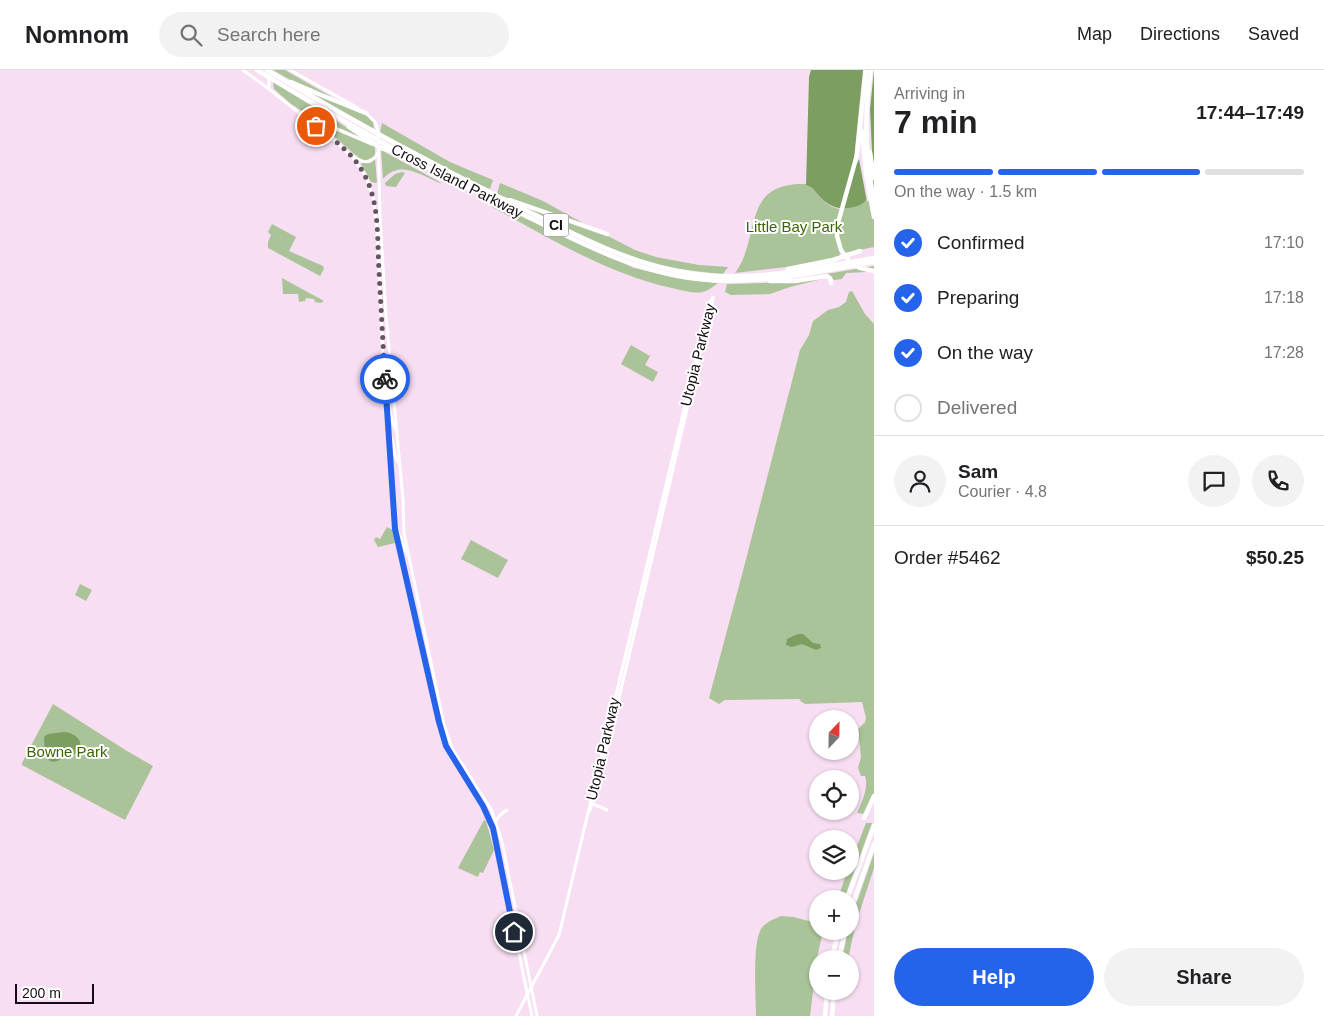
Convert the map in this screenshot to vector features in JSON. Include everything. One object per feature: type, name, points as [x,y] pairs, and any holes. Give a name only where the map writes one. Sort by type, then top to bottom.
[{"type":"highway","name":"Cross Island Parkway","points":[[257,70],[327,112],[442,174],[548,227],[630,264],[684,278],[731,281],[778,278],[874,262]]},
{"type":"highway","name":"Cross Island Parkway","points":[[268,70],[366,128],[487,192],[599,245],[646,263],[694,274],[754,276],[874,258]]},
{"type":"highway","points":[[268,70],[314,92],[366,113]]},
{"type":"highway","points":[[866,70],[864,162],[874,217]]},
{"type":"highway","points":[[871,70],[857,155],[837,234],[839,247],[846,258],[856,266],[874,271]]},
{"type":"highway","points":[[865,106],[874,178]]},
{"type":"highway","points":[[327,112],[379,149],[395,152],[442,174]]},
{"type":"highway","points":[[487,192],[607,234]]},
{"type":"highway","points":[[754,276],[829,261],[860,251]]},
{"type":"highway","points":[[731,281],[791,281],[827,276],[830,278],[831,283]]},
{"type":"highway","points":[[864,818],[874,796]]},
{"type":"highway","points":[[850,890],[874,826]]},
{"type":"highway","points":[[858,890],[874,844]]},
{"type":"highway","points":[[825,1016],[826,1000]]},
{"type":"highway","points":[[832,1016],[833,1000]]},
{"type":"main road","points":[[243,70],[356,158],[366,162],[373,160],[379,149]]},
{"type":"main road","points":[[268,70],[269,89]]},
{"type":"main road","points":[[290,70],[366,113],[375,122],[378,132],[384,279],[403,499],[404,533],[444,725],[450,743],[492,811],[496,822],[504,851],[537,1016]]},
{"type":"main road","points":[[293,108],[316,121],[379,149]]},
{"type":"main road","points":[[340,146],[353,158],[363,172],[374,201],[395,529],[441,733],[449,752],[483,806],[493,828],[532,1016]]},
{"type":"main road","name":"Utopia Parkway","points":[[516,1016],[559,935],[709,304],[713,297],[713,304],[594,804],[589,813]]},
{"type":"main road","points":[[383,348],[389,377],[392,380]]},
{"type":"main road","points":[[385,396],[392,414],[393,427],[396,431]]},
{"type":"main road","points":[[389,433],[392,437],[393,452],[399,463]]},
{"type":"main road","points":[[395,529],[400,534],[406,553],[410,557]]},
{"type":"main road","points":[[594,804],[607,810]]},
{"type":"main road","points":[[496,822],[500,815],[507,810]]},
{"type":"green space","points":[[273,70],[285,70],[337,100],[292,81]]},
{"type":"green space","points":[[273,82],[361,138],[312,117],[291,104],[274,89]]},
{"type":"green space","points":[[308,91],[367,116],[373,122],[374,130]]},
{"type":"green space","points":[[382,123],[450,162],[493,180],[490,189],[380,133]]},
{"type":"green space","points":[[320,124],[375,147],[375,156],[365,161],[360,159]]},
{"type":"green space","points":[[381,150],[442,184],[404,170],[390,173],[383,179]]},
{"type":"green space","points":[[375,159],[376,183],[371,182],[361,164],[370,163]]},
{"type":"green space","points":[[405,173],[396,187],[386,186],[385,183],[395,174]]},
{"type":"green space","points":[[500,183],[543,201],[583,223],[497,194]]},
{"type":"green space","name":"Little Bay Park","points":[[806,184],[825,202],[839,209],[874,194],[874,247],[839,254],[841,256],[787,269],[786,267],[735,273],[743,259],[756,214],[762,202],[771,192],[785,186]]},
{"type":"green space","points":[[493,203],[634,268],[683,279],[718,283],[709,290],[691,292],[648,282],[625,274],[557,243],[492,207]]},
{"type":"green space","points":[[523,206],[600,232],[635,250],[656,257],[699,265],[728,267],[721,274],[655,263],[620,252],[592,240]]},
{"type":"green space","points":[[272,224],[296,237],[289,251],[323,266],[324,269],[320,276],[268,248],[271,235],[268,232]]},
{"type":"green space","points":[[874,266],[874,269],[868,268],[867,272],[846,273],[842,279],[834,280],[829,275],[802,279],[802,278]]},
{"type":"green space","points":[[282,278],[324,301],[321,303],[315,302],[314,299],[306,298],[305,301],[299,302],[298,294],[283,294]]},
{"type":"green space","points":[[826,278],[770,294],[731,295],[725,292],[727,284],[797,282]]},
{"type":"green space","points":[[852,291],[865,314],[874,324],[874,794],[865,814],[859,813],[866,785],[865,776],[861,776],[858,768],[861,757],[859,728],[866,718],[862,702],[805,704],[799,700],[802,699],[725,700],[719,704],[709,698],[800,350],[809,335],[813,321],[828,310],[839,307],[846,302],[849,292]]},
{"type":"green space","points":[[631,345],[650,356],[645,365],[658,372],[653,382],[621,364]]},
{"type":"green space","points":[[387,527],[393,530],[395,543],[378,547],[374,540],[376,537],[380,539]]},
{"type":"green space","points":[[471,540],[508,560],[498,578],[461,559]]},
{"type":"green space","points":[[80,584],[92,590],[86,601],[75,595]]},
{"type":"green space","name":"Bowne Park","points":[[53,704],[153,766],[125,820],[22,765]]},
{"type":"green space","points":[[484,820],[486,821],[494,850],[483,873],[480,872],[478,877],[458,868]]},
{"type":"green space","points":[[866,823],[872,823],[859,858],[859,841]]},
{"type":"green space","points":[[874,853],[874,868],[859,914],[859,896]]},
{"type":"green space","points":[[844,880],[851,880],[847,890],[841,890]]},
{"type":"green space","points":[[781,916],[809,921],[809,940],[821,940],[819,950],[809,950],[809,1000],[812,1000],[810,1016],[756,1016],[756,946],[761,929],[770,921]]},
{"type":"green space","points":[[846,940],[852,940],[850,950],[844,950]]},
{"type":"shaded area","points":[[811,70],[874,70],[874,194],[862,204],[851,208],[840,208],[830,205],[806,185],[809,77]]},
{"type":"shaded area","points":[[803,634],[813,643],[820,644],[821,648],[816,650],[802,644],[792,647],[786,645],[787,639]]},
{"type":"shaded area","points":[[64,732],[76,736],[80,742],[79,749],[73,755],[52,762],[45,755],[44,737],[48,734]]},
{"type":"pier","points":[[863,70],[874,70],[870,109],[874,196],[867,202],[859,159],[857,163],[854,159]]},
{"type":"way so far","points":[[316,126],[337,142],[356,161],[366,176],[373,194],[376,208],[385,379]]},
{"type":"route","points":[[385,379],[395,529],[441,733],[446,746],[483,806],[493,828],[514,932]]}]
